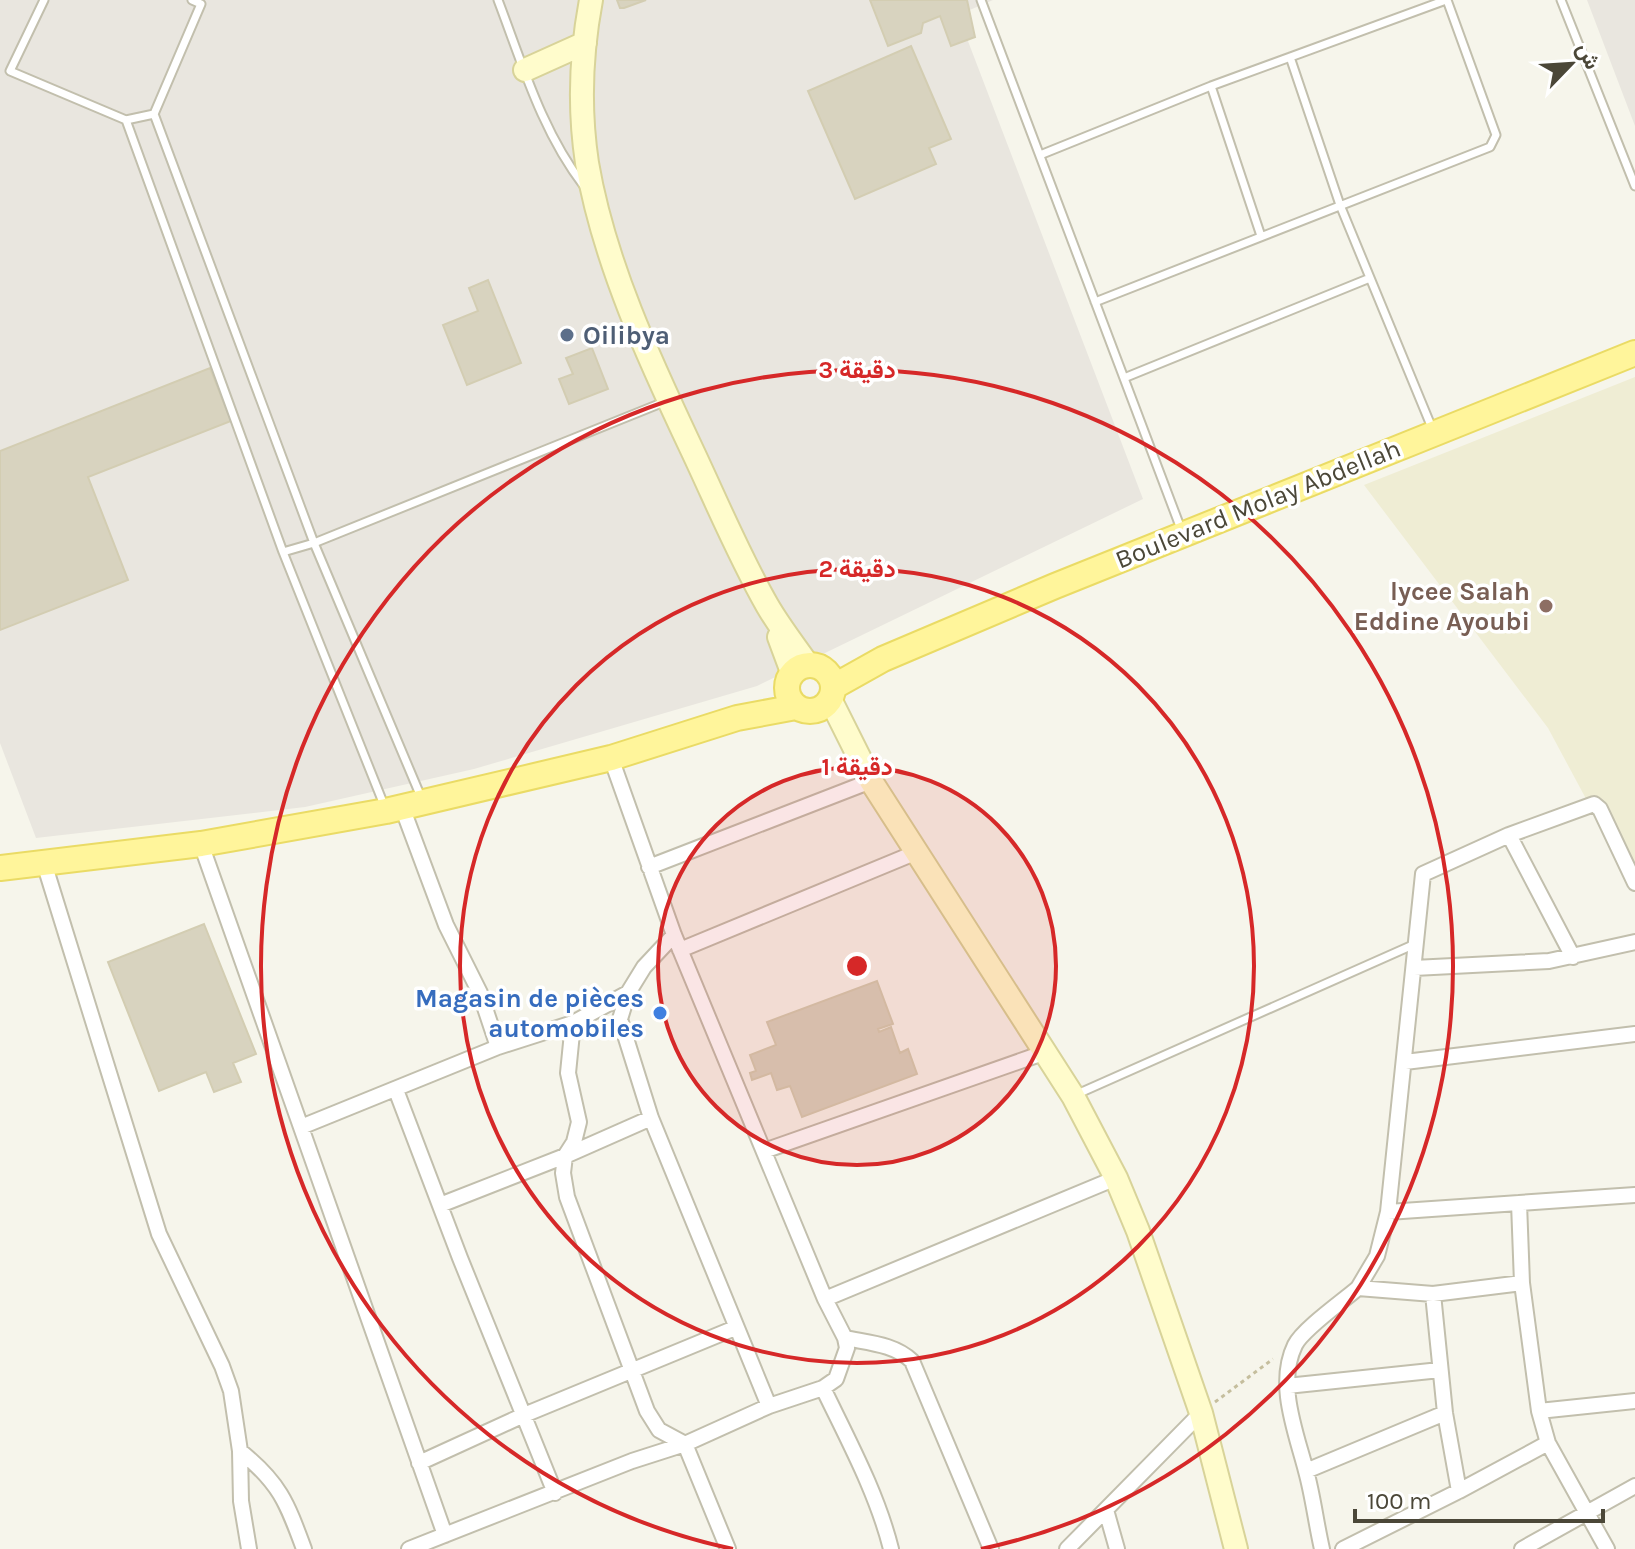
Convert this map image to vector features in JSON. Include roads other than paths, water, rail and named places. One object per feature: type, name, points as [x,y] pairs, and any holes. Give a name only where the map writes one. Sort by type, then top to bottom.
[{"type":"main road","points":[[591,0],[585,43],[583,111],[587,160],[595,200],[621,285],[668,400],[767,606],[811,687],[1046,1052],[1116,1178],[1138,1231],[1201,1413],[1236,1549]]},
{"type":"main road","points":[[525,70],[585,43]]},
{"type":"main road","name":"Boulevard Molay Abdellah","points":[[0,868],[201,844],[404,807],[611,758],[737,718],[1635,353]]},
{"type":"street","points":[[409,1549],[632,1461],[685,1444],[769,1406],[823,1388],[836,1379],[845,1362],[845,1338],[825,1299],[677,943],[611,758]]},
{"type":"street","points":[[649,867],[871,781]]},
{"type":"street","points":[[1322,1549],[1306,1471],[1297,1444],[1287,1386],[1288,1368],[1296,1343],[1358,1288],[1377,1256],[1388,1212],[1423,874],[1509,835],[1594,804],[1600,809],[1635,883]]},
{"type":"street","points":[[404,807],[446,925],[480,993],[498,1047]]},
{"type":"street","points":[[1509,835],[1573,957]]},
{"type":"street","points":[[201,844],[445,1535]]},
{"type":"street","points":[[769,1406],[651,1118],[620,1019],[628,993],[644,967],[677,943],[917,852]]},
{"type":"street","points":[[44,863],[159,1234],[231,1391],[240,1451],[241,1501],[249,1549]]},
{"type":"street","points":[[1414,968],[1549,961],[1633,948]]},
{"type":"street","points":[[301,1127],[498,1047],[573,1023],[628,993]]},
{"type":"street","points":[[573,1023],[568,1073],[579,1122],[574,1142],[565,1156],[563,1173],[567,1197],[653,1423],[669,1437],[685,1444],[728,1549]]},
{"type":"street","points":[[1405,1062],[1635,1034]]},
{"type":"street","points":[[764,1151],[1046,1052]]},
{"type":"street","points":[[396,1090],[555,1493]]},
{"type":"street","points":[[440,1205],[651,1118]]},
{"type":"street","points":[[825,1299],[1116,1178]]},
{"type":"street","points":[[1388,1212],[1635,1195]]},
{"type":"street","points":[[1519,1203],[1522,1283],[1539,1411],[1548,1443],[1607,1549]]},
{"type":"street","points":[[1358,1288],[1433,1294],[1522,1283]]},
{"type":"street","points":[[1433,1294],[1445,1413],[1459,1491]]},
{"type":"street","points":[[419,1463],[524,1415],[735,1328]]},
{"type":"street","points":[[845,1338],[892,1347],[912,1361],[991,1549]]},
{"type":"street","points":[[1287,1386],[1440,1370]]},
{"type":"street","points":[[823,1388],[874,1497],[891,1549]]},
{"type":"street","points":[[1539,1411],[1635,1401]]},
{"type":"street","points":[[1067,1549],[1201,1413]]},
{"type":"street","points":[[1306,1471],[1445,1413]]},
{"type":"street","points":[[1343,1549],[1548,1443]]},
{"type":"street","points":[[240,1451],[265,1471],[287,1501],[304,1549]]},
{"type":"street","points":[[1522,1549],[1635,1486]]},
{"type":"street","points":[[1106,1510],[1117,1549]]},
{"type":"lane","points":[[0,76],[10,71],[44,0]]},
{"type":"lane","points":[[192,0],[201,4]]},
{"type":"lane","points":[[211,0],[201,4],[154,114],[314,543],[404,807]]},
{"type":"lane","points":[[498,0],[567,165],[595,200]]},
{"type":"lane","points":[[981,0],[1183,535]]},
{"type":"lane","points":[[1040,155],[1211,86],[1447,0],[1496,135],[1490,147],[1095,302]]},
{"type":"lane","points":[[1561,0],[1635,186]]},
{"type":"lane","points":[[1290,57],[1340,205],[1434,434]]},
{"type":"lane","points":[[10,71],[126,120],[154,114]]},
{"type":"lane","points":[[1211,86],[1261,236]]},
{"type":"lane","points":[[126,120],[283,552],[404,807]]},
{"type":"lane","points":[[1124,378],[1370,278]]},
{"type":"lane","points":[[283,552],[314,543],[668,400]]},
{"type":"lane","points":[[1073,1096],[1417,944]]},
{"type":"place","name":"Oilibya","points":[[567,335]]},
{"type":"place","name":"lycee Salah Eddine Ayoubi","points":[[1546,606]]},
{"type":"place","name":"Magasin de pièces automobiles","points":[[660,1013]]}]
